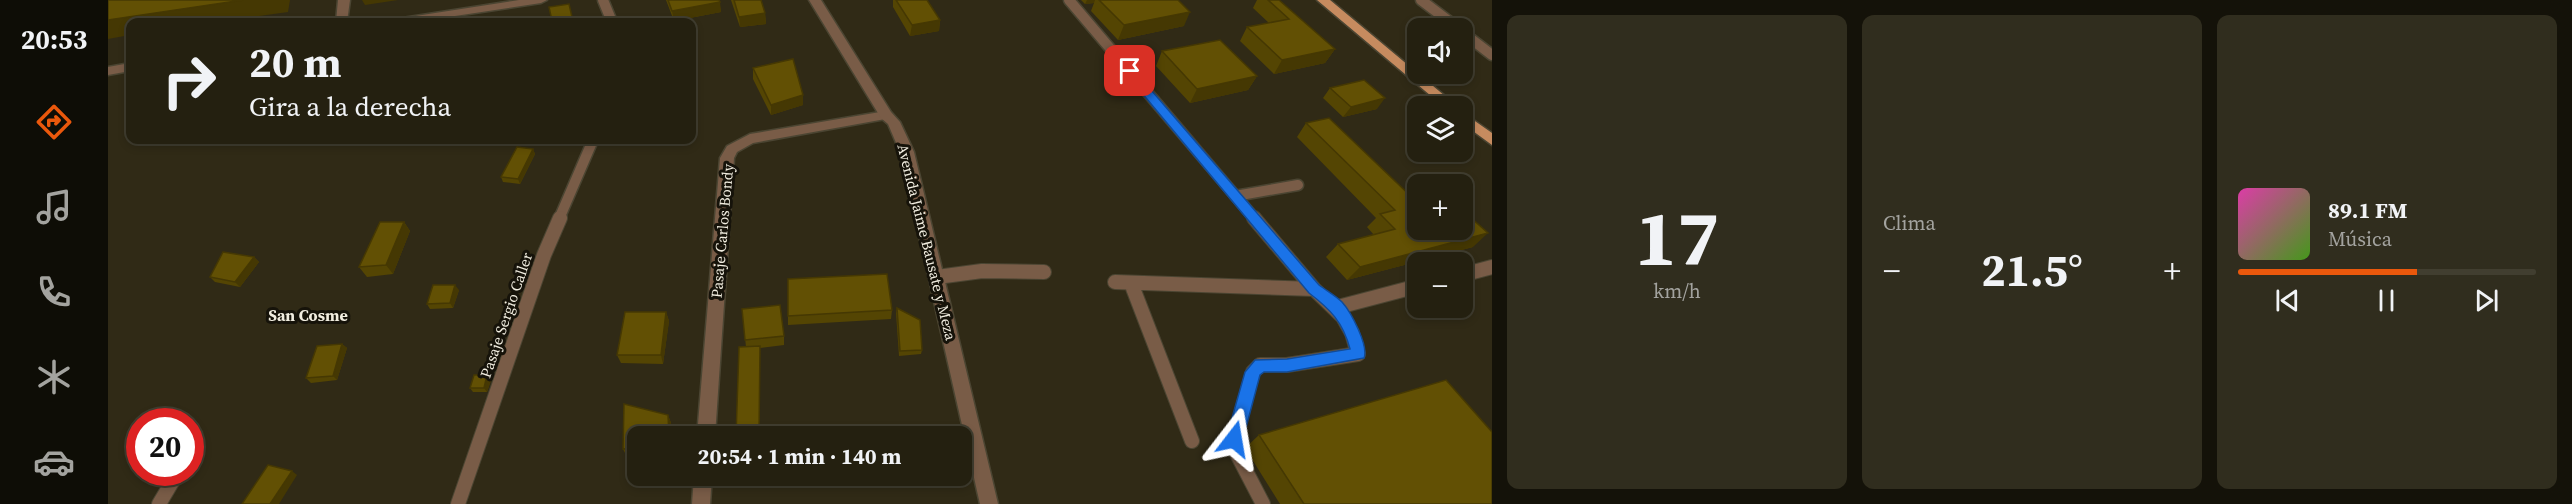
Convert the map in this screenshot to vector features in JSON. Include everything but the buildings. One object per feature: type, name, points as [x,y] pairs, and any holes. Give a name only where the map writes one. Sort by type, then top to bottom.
[{"type":"main road","points":[[1323,0],[1439,96]]},
{"type":"main road","points":[[1473,125],[1492,140]]},
{"type":"street","points":[[342,18],[344,0]]},
{"type":"street","points":[[422,18],[541,0]]},
{"type":"street","name":"Avenida Jaime Bausate y Meza","points":[[815,0],[886,114],[894,122],[907,152],[989,504]]},
{"type":"street","points":[[108,71],[126,68]]},
{"type":"street","name":"Pasaje Carlos Bondy","points":[[707,426],[727,158],[732,149],[750,139],[886,114]]},
{"type":"street","points":[[700,504],[702,486]]},
{"type":"lane","points":[[603,0],[610,18]]},
{"type":"lane","points":[[1069,0],[1314,289],[1338,307],[1354,336],[1358,354],[1287,365],[1260,365],[1253,372],[1234,439],[1237,454],[1263,504]]},
{"type":"lane","points":[[1421,0],[1445,18]]},
{"type":"lane","points":[[1473,40],[1492,55]]},
{"type":"lane","name":"Pasaje Sergio Caller","points":[[458,504],[544,255],[590,144]]},
{"type":"lane","points":[[1235,196],[1298,185]]},
{"type":"lane","points":[[1473,272],[1492,267]]},
{"type":"lane","points":[[937,277],[982,271],[1044,272]]},
{"type":"lane","points":[[1115,282],[1314,289]]},
{"type":"lane","points":[[1131,283],[1142,316],[1173,386],[1192,441]]},
{"type":"lane","points":[[1338,307],[1407,289]]},
{"type":"lane","points":[[159,504],[170,486]]},
{"type":"district","name":"San Cosme","points":[[308,315]]},
{"type":"route","points":[[1130,71],[1314,289],[1338,307],[1354,336],[1358,354],[1287,365],[1260,365],[1253,372],[1234,439]]}]
